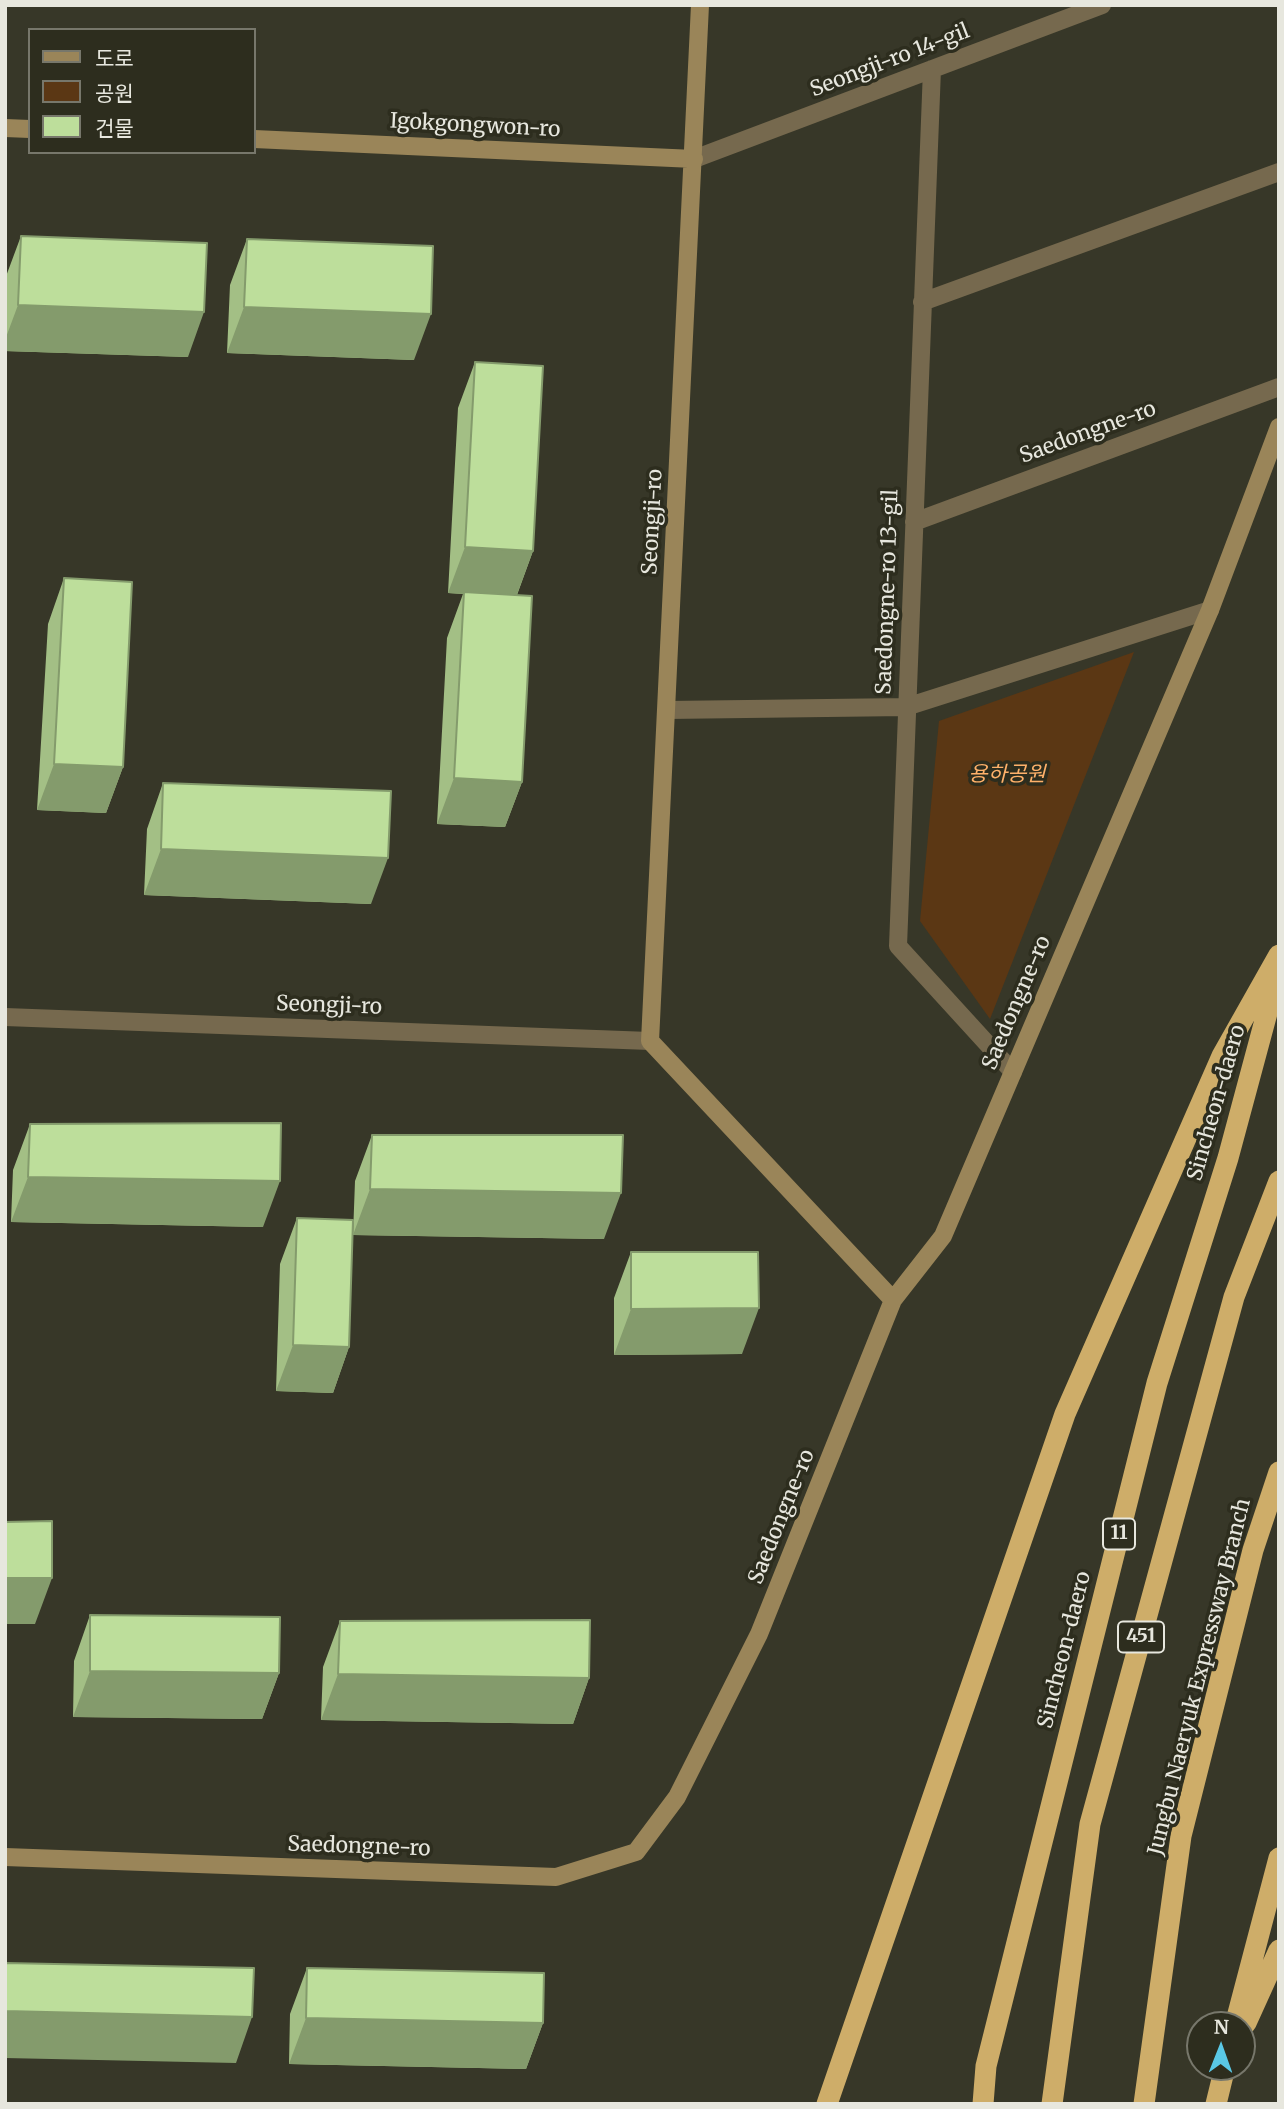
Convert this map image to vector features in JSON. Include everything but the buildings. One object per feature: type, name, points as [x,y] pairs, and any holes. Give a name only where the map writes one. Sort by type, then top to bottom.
[{"type":"highway","points":[[827,2104],[1065,1414],[1222,1055],[1279,955]]},
{"type":"highway","name":"Sincheon-daero","points":[[983,2104],[986,2066],[1157,1383],[1228,1158],[1279,970]]},
{"type":"highway","name":"451","points":[[1052,2104],[1090,1825],[1234,1297],[1279,1181]]},
{"type":"highway","name":"Jungbu Naeryuk Expressway Branch","points":[[1144,2104],[1181,1836],[1253,1550],[1279,1472]]},
{"type":"highway","points":[[1239,2011],[1279,1858]]},
{"type":"highway","points":[[1251,2011],[1279,1950]]},
{"type":"highway","points":[[1216,2104],[1222,2081]]},
{"type":"street","name":"Seongji-ro","points":[[5,1017],[650,1041],[700,5]]},
{"type":"street","name":"Seongji-ro 14-gil","points":[[694,159],[1102,5]]},
{"type":"street","name":"Saedongne-ro 13-gil","points":[[932,69],[898,946],[1013,1072]]},
{"type":"street","points":[[5,128],[28,129]]},
{"type":"street","name":"Igokgongwon-ro","points":[[256,139],[694,159]]},
{"type":"street","points":[[922,302],[1279,172]]},
{"type":"street","name":"Saedongne-ro","points":[[914,522],[1279,387]]},
{"type":"street","name":"Saedongne-ro","points":[[5,1857],[556,1877],[636,1852],[677,1797],[759,1634],[893,1300],[943,1236],[1209,610],[1279,427]]},
{"type":"street","points":[[667,710],[906,707],[1209,610]]},
{"type":"street","points":[[650,1041],[893,1300]]},
{"type":"green space","name":"용하공원","points":[[1134,652],[990,1019],[920,921],[939,721]]}]
